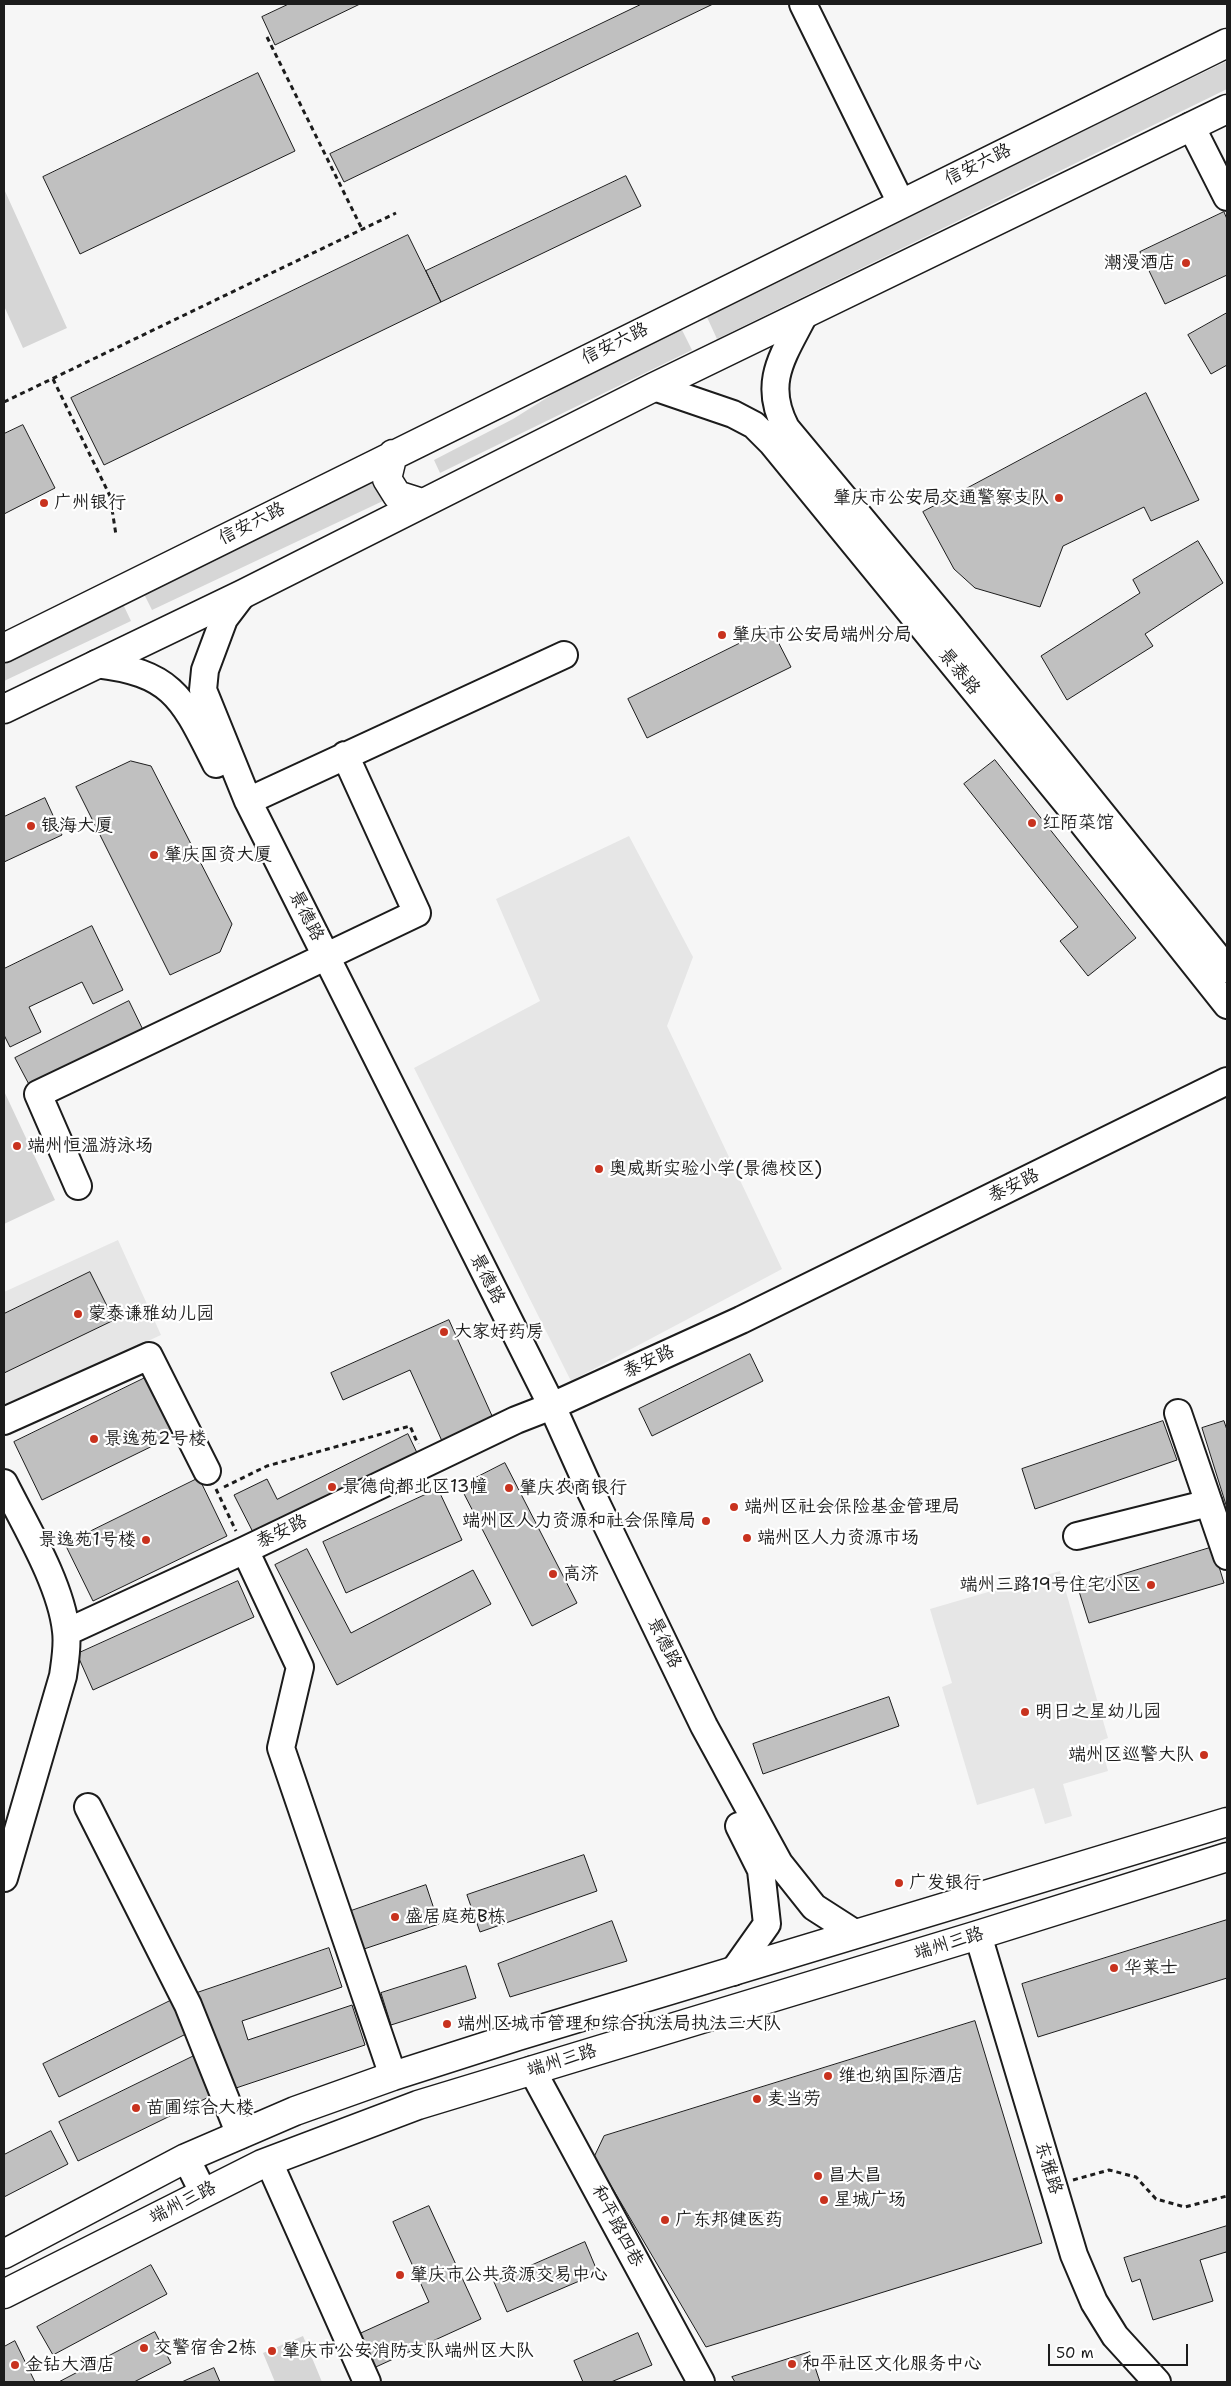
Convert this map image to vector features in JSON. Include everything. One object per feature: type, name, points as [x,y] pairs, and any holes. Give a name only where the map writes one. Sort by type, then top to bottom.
[{"type":"main road","name":"信安六路","points":[[4,648],[1227,43]]},
{"type":"main road","points":[[4,708],[243,594],[654,387],[1227,109]]},
{"type":"main road","points":[[393,454],[387,479],[397,495],[422,503]]},
{"type":"main road","name":"端州三路","points":[[4,2254],[186,2158],[295,2111],[393,2076],[518,2036],[1227,1822]]},
{"type":"main road","name":"端州三路","points":[[4,2294],[203,2192],[269,2162],[418,2105],[978,1935],[1227,1857]]},
{"type":"street","points":[[803,4],[901,203]]},
{"type":"street","points":[[1191,126],[1227,197]]},
{"type":"street","points":[[804,315],[778,367],[775,391],[778,413],[786,428],[955,632],[1227,969]]},
{"type":"street","name":"景泰路","points":[[654,387],[733,414],[754,425],[772,443],[1069,806],[1227,1005]]},
{"type":"street","name":"景德路","points":[[243,594],[221,626],[205,670],[202,690],[248,801],[319,958]]},
{"type":"street","points":[[248,801],[564,654]]},
{"type":"street","name":"景德路","points":[[96,664],[140,672],[169,687],[191,714],[319,958],[546,1409],[761,1870],[767,1924],[733,1972]]},
{"type":"street","points":[[78,1186],[38,1094],[319,958],[417,913],[345,755]]},
{"type":"street","name":"泰安路","points":[[67,1632],[750,1315],[1227,1081]]},
{"type":"street","points":[[4,1421],[149,1356],[212,1481]]},
{"type":"street","name":"景德路","points":[[546,1409],[588,1486],[704,1726],[779,1863],[814,1907],[856,1934]]},
{"type":"street","points":[[1178,1413],[1227,1556]]},
{"type":"street","points":[[4,1483],[51,1579],[64,1616],[67,1632],[63,1676],[4,1878]]},
{"type":"street","points":[[1077,1536],[1209,1503]]},
{"type":"street","points":[[245,1550],[300,1667],[281,1748],[393,2076]]},
{"type":"street","points":[[88,1807],[188,2005],[240,2135]]},
{"type":"street","name":"东雅路","points":[[978,1935],[1074,2255],[1094,2302],[1115,2336],[1157,2382]]},
{"type":"street","name":"和平路四巷","points":[[532,2070],[701,2382]]},
{"type":"street","points":[[186,2158],[203,2192]]},
{"type":"street","points":[[269,2162],[367,2382]]},
{"type":"path","points":[[267,37],[362,229]]},
{"type":"path","points":[[4,402],[396,213]]},
{"type":"path","points":[[53,379],[110,496],[116,535]]},
{"type":"path","points":[[245,1550],[212,1481],[410,1426],[428,1463]]},
{"type":"path","points":[[1053,2185],[1109,2170],[1136,2177],[1156,2199],[1170,2204],[1185,2207],[1227,2196]]},
{"type":"shaded area","points":[[1227,61],[1227,89],[717,339],[706,315]]},
{"type":"shaded area","points":[[4,189],[67,328],[23,348],[4,306]]},
{"type":"shaded area","points":[[681,328],[692,350],[440,473],[434,460],[513,419],[580,377]]},
{"type":"shaded area","points":[[391,471],[402,492],[152,610],[142,590]]},
{"type":"shaded area","points":[[121,600],[131,621],[4,681],[4,656]]},
{"type":"shaded area","name":"奥威斯实验小学(景德校区)","points":[[629,836],[693,957],[667,1026],[782,1269],[571,1381],[414,1068],[540,1001],[496,899]]},
{"type":"shaded area","name":"端州恒温游泳场","points":[[4,1091],[55,1200],[4,1224]]},
{"type":"shaded area","name":"蒙泰谦雅幼儿园","points":[[118,1240],[161,1335],[4,1407],[4,1292]]},
{"type":"shaded area","name":"明日之星幼儿园","points":[[1060,1571],[1108,1738],[1100,1741],[1108,1771],[1063,1784],[1072,1816],[1045,1824],[1034,1788],[977,1805],[942,1687],[952,1683],[930,1609]]},
{"type":"shaded area","points":[[303,2336],[322,2382],[275,2382],[263,2353]]},
{"type":"building","points":[[289,4],[360,4],[275,45],[262,17]]},
{"type":"building","points":[[642,4],[713,4],[344,182],[330,154]]},
{"type":"building","points":[[258,73],[295,151],[80,254],[43,177]]},
{"type":"building","points":[[626,176],[641,206],[441,302],[426,271]]},
{"type":"building","name":"潮漫酒店","points":[[1224,212],[1227,219],[1227,275],[1165,304],[1140,252]]},
{"type":"building","points":[[408,235],[441,302],[104,465],[71,398]]},
{"type":"building","points":[[1227,313],[1227,365],[1211,374],[1188,335]]},
{"type":"building","points":[[1146,393],[1199,500],[1151,521],[1144,507],[1063,546],[1040,607],[975,588],[954,569],[923,512]]},
{"type":"building","points":[[23,425],[55,488],[4,514],[4,434]]},
{"type":"building","points":[[1198,541],[1223,583],[1145,634],[1153,646],[1067,700],[1041,656],[1140,593],[1133,580]]},
{"type":"building","points":[[771,628],[791,667],[647,738],[628,699]]},
{"type":"building","points":[[995,760],[1136,938],[1088,976],[1060,941],[1078,927],[964,784]]},
{"type":"building","name":"肇庆国资大厦","points":[[131,761],[151,766],[232,924],[220,952],[170,975],[76,787]]},
{"type":"building","name":"银海大厦","points":[[45,798],[62,835],[4,862],[4,817]]},
{"type":"building","points":[[92,926],[123,990],[93,1004],[82,982],[29,1007],[41,1032],[10,1047],[4,1035],[4,969]]},
{"type":"building","points":[[129,1001],[146,1036],[33,1092],[15,1058]]},
{"type":"building","points":[[90,1272],[114,1320],[4,1373],[4,1314]]},
{"type":"building","points":[[449,1320],[493,1418],[442,1441],[410,1370],[343,1400],[331,1373]]},
{"type":"building","points":[[750,1354],[763,1381],[652,1436],[639,1409]]},
{"type":"building","name":"景逸苑2号楼","points":[[147,1377],[175,1435],[42,1500],[14,1442]]},
{"type":"building","points":[[1163,1421],[1177,1460],[1035,1509],[1022,1469]]},
{"type":"building","points":[[1224,1421],[1227,1430],[1227,1508],[1202,1428]]},
{"type":"building","name":"景德尚都北区13幢","points":[[408,1434],[420,1459],[257,1540],[234,1495],[267,1479],[277,1499]]},
{"type":"building","points":[[505,1463],[577,1603],[532,1626],[460,1486]]},
{"type":"building","name":"景逸苑1号楼","points":[[199,1478],[227,1536],[93,1601],[65,1544]]},
{"type":"building","points":[[438,1489],[462,1540],[346,1593],[323,1542]]},
{"type":"building","name":"端州三路19号住宅小区","points":[[1213,1547],[1224,1583],[1089,1623],[1078,1588]]},
{"type":"building","points":[[307,1549],[351,1633],[473,1570],[491,1604],[337,1685],[275,1565]]},
{"type":"building","points":[[238,1581],[254,1617],[93,1690],[77,1654]]},
{"type":"building","points":[[889,1697],[899,1726],[763,1774],[753,1744]]},
{"type":"building","points":[[584,1855],[597,1891],[480,1932],[467,1895]]},
{"type":"building","name":"盛居庭苑B栋","points":[[426,1885],[439,1924],[364,1949],[351,1911]]},
{"type":"building","points":[[1227,1920],[1227,1978],[1038,2037],[1022,1984]]},
{"type":"building","points":[[612,1921],[627,1961],[510,1997],[498,1964]]},
{"type":"building","points":[[329,1948],[342,1987],[242,2021],[248,2040],[352,2005],[365,2045],[227,2091],[194,1994]]},
{"type":"building","points":[[466,1966],[476,1998],[391,2025],[381,1993]]},
{"type":"building","points":[[174,1999],[190,2032],[59,2097],[43,2064]]},
{"type":"building","name":"星城广场","points":[[975,2021],[1042,2243],[706,2347],[594,2157],[604,2136]]},
{"type":"building","name":"苗圃综合大楼","points":[[194,2056],[213,2095],[78,2161],[59,2122]]},
{"type":"building","points":[[51,2131],[68,2164],[4,2197],[4,2155]]},
{"type":"building","points":[[429,2206],[481,2319],[367,2371],[352,2337],[429,2302],[393,2222]]},
{"type":"building","points":[[1227,2226],[1227,2255],[1226,2252],[1200,2260],[1213,2301],[1153,2320],[1140,2279],[1132,2282],[1124,2258]]},
{"type":"building","points":[[585,2242],[598,2273],[507,2312],[494,2282]]},
{"type":"building","points":[[151,2265],[167,2294],[53,2355],[37,2327]]},
{"type":"building","name":"交警宿舍2栋","points":[[155,2332],[171,2363],[134,2382],[59,2382]]},
{"type":"building","points":[[638,2333],[652,2365],[611,2382],[583,2382],[574,2361]]},
{"type":"building","name":"金钻大酒店","points":[[15,2341],[35,2382],[4,2382],[4,2347]]},
{"type":"building","name":"和平社区文化服务中心","points":[[810,2352],[820,2382],[735,2382],[732,2377]]},
{"type":"building","points":[[214,2368],[220,2382],[182,2382]]},
{"type":"place","name":"潮漫酒店","points":[[1186,263]]},
{"type":"place","name":"肇庆市公安局交通警察支队","points":[[1059,498]]},
{"type":"place","name":"广州银行","points":[[44,503]]},
{"type":"place","name":"肇庆市公安局端州分局","points":[[722,635]]},
{"type":"place","name":"红陌菜馆","points":[[1032,823]]},
{"type":"place","name":"银海大厦","points":[[31,826]]},
{"type":"place","name":"肇庆国资大厦","points":[[154,855]]},
{"type":"place","name":"端州恒温游泳场","points":[[17,1146]]},
{"type":"place","name":"奥威斯实验小学(景德校区)","points":[[599,1169]]},
{"type":"place","name":"蒙泰谦雅幼儿园","points":[[78,1314]]},
{"type":"place","name":"大家好药房","points":[[444,1332]]},
{"type":"place","name":"景逸苑2号楼","points":[[94,1439]]},
{"type":"place","name":"景德尚都北区13幢","points":[[332,1487]]},
{"type":"place","name":"肇庆农商银行","points":[[509,1488]]},
{"type":"place","name":"端州区社会保险基金管理局","points":[[734,1507]]},
{"type":"place","name":"端州区人力资源和社会保障局","points":[[706,1521]]},
{"type":"place","name":"端州区人力资源市场","points":[[747,1538]]},
{"type":"place","name":"景逸苑1号楼","points":[[146,1540]]},
{"type":"place","name":"高济","points":[[553,1574]]},
{"type":"place","name":"端州三路19号住宅小区","points":[[1151,1585]]},
{"type":"place","name":"明日之星幼儿园","points":[[1025,1712]]},
{"type":"place","name":"端州区巡警大队","points":[[1204,1755]]},
{"type":"place","name":"广发银行","points":[[899,1883]]},
{"type":"place","name":"盛居庭苑B栋","points":[[395,1917]]},
{"type":"place","name":"华莱士","points":[[1114,1968]]},
{"type":"place","name":"端州区城市管理和综合执法局执法三大队","points":[[447,2024]]},
{"type":"place","name":"维也纳国际酒店","points":[[828,2076]]},
{"type":"place","name":"麦当劳","points":[[757,2099]]},
{"type":"place","name":"苗圃综合大楼","points":[[136,2108]]},
{"type":"place","name":"昌大昌","points":[[818,2176]]},
{"type":"place","name":"星城广场","points":[[824,2200]]},
{"type":"place","name":"广东邦健医药","points":[[665,2220]]},
{"type":"place","name":"肇庆市公共资源交易中心","points":[[400,2275]]},
{"type":"place","name":"交警宿舍2栋","points":[[144,2348]]},
{"type":"place","name":"肇庆市公安消防支队端州区大队","points":[[272,2351]]},
{"type":"place","name":"和平社区文化服务中心","points":[[792,2364]]},
{"type":"place","name":"金钻大酒店","points":[[15,2365]]}]
